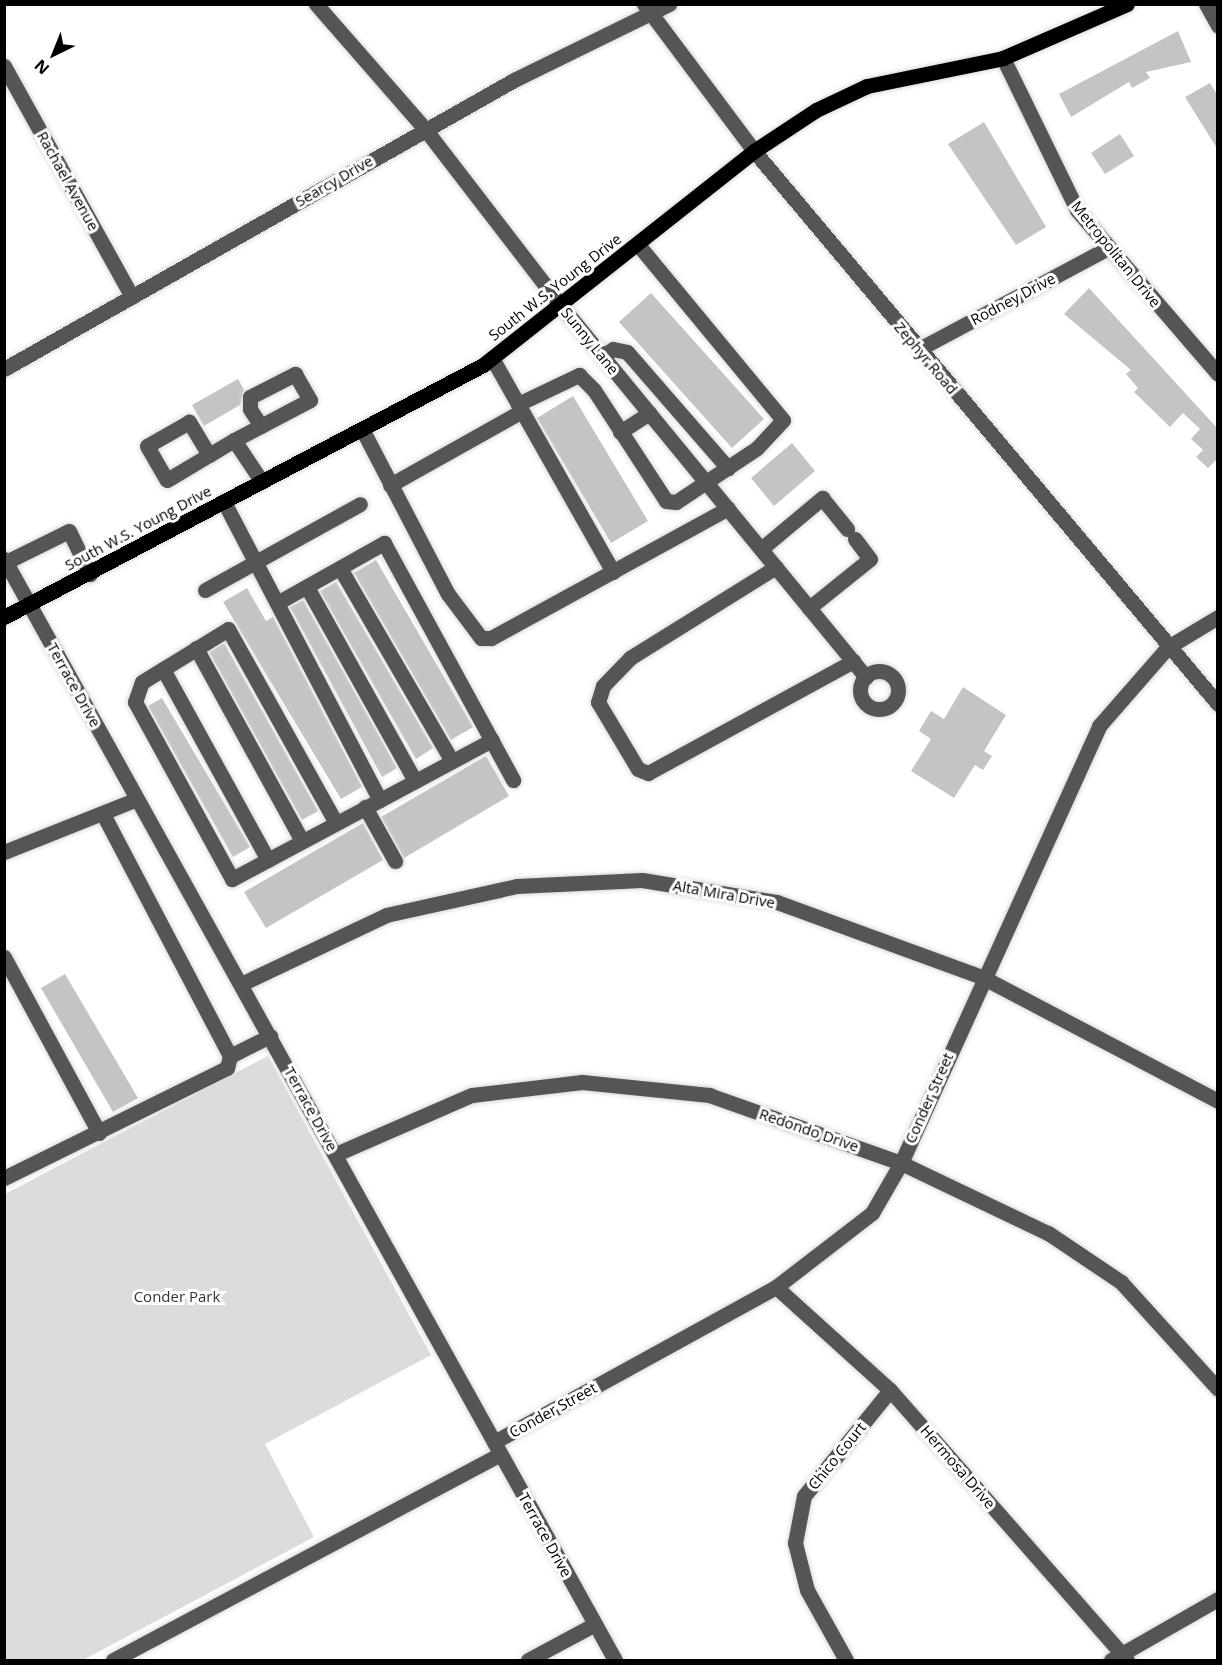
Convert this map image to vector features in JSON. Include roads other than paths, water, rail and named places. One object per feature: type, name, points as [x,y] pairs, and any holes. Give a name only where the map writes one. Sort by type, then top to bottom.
[{"type":"main road","name":"South W.S. Young Drive","points":[[4,617],[30,606],[492,358],[562,307],[754,151],[816,110],[867,86],[1003,58],[1127,4]]},
{"type":"street","name":"Sunny Lane","points":[[316,4],[425,129],[562,307],[866,676]]},
{"type":"street","name":"Searcy Drive","points":[[4,369],[425,129],[647,8],[669,4]]},
{"type":"street","points":[[1206,4],[1218,26]]},
{"type":"street","name":"Zephyr Road","points":[[647,8],[754,151],[1218,704]]},
{"type":"street","name":"Metropolitan Drive","points":[[1003,58],[1051,166],[1108,248],[1212,357],[1218,374]]},
{"type":"street","name":"Rachael Avenue","points":[[4,66],[132,297]]},
{"type":"street","points":[[390,485],[520,407],[570,374],[579,375],[598,395],[659,496],[675,502],[728,468],[783,420],[638,245]]},
{"type":"street","name":"Rodney Drive","points":[[918,349],[1108,248]]},
{"type":"street","points":[[602,356],[613,349],[627,351],[728,468]]},
{"type":"street","points":[[492,358],[613,572]]},
{"type":"street","points":[[598,395],[648,375]]},
{"type":"street","points":[[620,432],[678,409]]},
{"type":"street","points":[[209,455],[261,426]]},
{"type":"street","points":[[362,429],[466,625],[481,638],[491,638],[728,508]]},
{"type":"street","points":[[234,440],[262,482]]},
{"type":"street","points":[[686,458],[705,441]]},
{"type":"street","points":[[761,549],[822,498],[870,559],[809,608]]},
{"type":"street","points":[[224,502],[380,800]]},
{"type":"street","points":[[205,590],[360,504]]},
{"type":"street","points":[[5,561],[69,531],[90,574]]},
{"type":"street","points":[[277,603],[384,543],[513,780]]},
{"type":"street","name":"Terrace Drive","points":[[5,561],[615,1660]]},
{"type":"street","points":[[776,567],[630,658],[603,686],[598,702],[638,769],[648,773],[853,661]]},
{"type":"street","points":[[340,568],[452,761]]},
{"type":"street","points":[[307,587],[416,781]]},
{"type":"street","name":"Conder Street","points":[[113,1660],[497,1448],[776,1287],[872,1213],[901,1163],[982,977],[1099,726],[1168,647],[1218,617]]},
{"type":"street","points":[[336,823],[228,629],[142,682],[135,702],[232,879],[492,740]]},
{"type":"street","points":[[196,648],[302,841]]},
{"type":"street","points":[[163,669],[268,860]]},
{"type":"street","points":[[4,852],[137,799]]},
{"type":"street","points":[[365,807],[395,861]]},
{"type":"street","points":[[4,1178],[227,1068],[230,1056],[103,814]]},
{"type":"street","name":"Alta Mira Drive","points":[[241,984],[386,915],[517,886],[642,880],[777,902],[982,977],[1218,1101]]},
{"type":"street","points":[[4,957],[99,1132]]},
{"type":"street","points":[[230,1056],[270,1036]]},
{"type":"street","name":"Redondo Drive","points":[[336,1154],[472,1095],[582,1083],[710,1095],[901,1163],[1047,1233],[1121,1282],[1218,1389]]},
{"type":"street","name":"Hermosa Drive","points":[[776,1287],[890,1390],[1120,1659]]},
{"type":"street","name":"Chico Court","points":[[846,1660],[807,1590],[795,1543],[804,1496],[890,1390]]},
{"type":"street","points":[[1120,1659],[1218,1599]]},
{"type":"street","points":[[528,1660],[595,1624]]},
{"type":"park label","name":"Conder Park","points":[[177,1297]]}]
